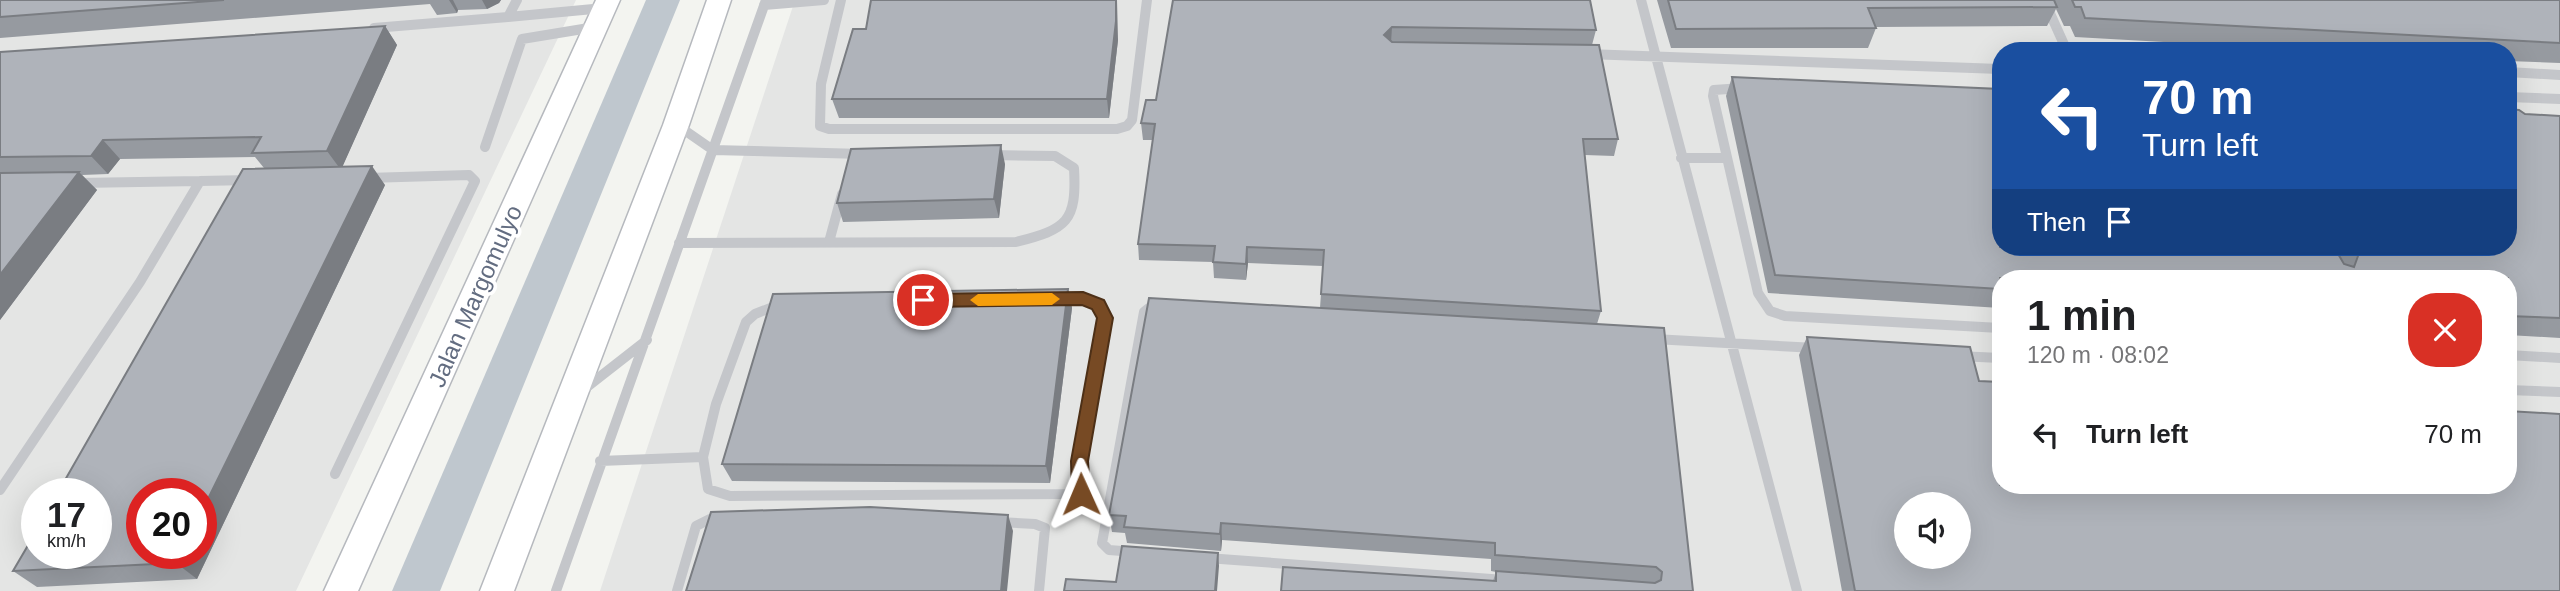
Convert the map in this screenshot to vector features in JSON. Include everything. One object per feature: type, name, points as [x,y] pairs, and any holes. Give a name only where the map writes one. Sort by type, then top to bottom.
[{"type":"main road","points":[[497,591],[676,125],[719,0]]},
{"type":"main road","name":"Jalan Margomulyo","points":[[341,591],[603,12]]},
{"type":"lane","points":[[508,17],[517,0]]},
{"type":"lane","points":[[556,591],[600,461],[624,406],[765,3],[824,0]]},
{"type":"lane","points":[[841,0],[829,44],[817,111],[820,126],[829,129],[1117,129],[1127,126],[1132,120],[1147,0]]},
{"type":"lane","points":[[1640,0],[1734,344],[1797,591]]},
{"type":"lane","points":[[2044,0],[2063,42]]},
{"type":"lane","points":[[356,29],[603,12]]},
{"type":"lane","points":[[485,147],[522,39],[603,12]]},
{"type":"lane","points":[[1572,53],[1992,69]]},
{"type":"lane","points":[[2517,73],[2560,75]]},
{"type":"lane","points":[[1751,89],[1714,90],[1713,96],[1725,158],[1758,293],[1770,311],[1785,316],[1992,328]]},
{"type":"lane","points":[[2517,97],[2560,99]]},
{"type":"lane","points":[[676,125],[713,150],[880,154]]},
{"type":"lane","points":[[850,166],[853,154]]},
{"type":"lane","points":[[679,243],[1016,242],[1059,231],[1074,210],[1074,168],[1055,156],[974,155]]},
{"type":"lane","points":[[1681,158],[1725,158]]},
{"type":"lane","points":[[335,474],[475,181],[469,175],[348,178]]},
{"type":"lane","points":[[829,242],[846,179]]},
{"type":"lane","points":[[68,183],[267,180]]},
{"type":"lane","points":[[0,490],[140,282],[200,181]]},
{"type":"lane","points":[[789,302],[772,306],[746,322],[716,404],[704,457],[708,489],[730,496],[1081,494],[1080,461],[1105,318],[1098,304],[1083,299],[1041,299]]},
{"type":"lane","points":[[1150,554],[1109,550],[1102,543],[1144,312],[1149,308],[1177,310]]},
{"type":"lane","points":[[1637,338],[1828,349]]},
{"type":"lane","points":[[569,401],[647,340]]},
{"type":"lane","points":[[1947,355],[1992,358]]},
{"type":"lane","points":[[2517,356],[2560,358]]},
{"type":"lane","points":[[2517,390],[2560,392]]},
{"type":"lane","points":[[600,461],[704,457]]},
{"type":"lane","points":[[677,591],[696,526],[710,519],[738,519]]},
{"type":"lane","points":[[982,522],[1035,524],[1045,528],[1039,591]]},
{"type":"lane","points":[[1192,557],[1523,582]]},
{"type":"shaded area","points":[[0,0],[576,0],[296,591],[0,591]]},
{"type":"shaded area","points":[[795,0],[2560,0],[2560,591],[600,591]]},
{"type":"building","points":[[0,0],[224,0],[0,17]]},
{"type":"building","points":[[871,0],[1116,0],[1107,99],[832,99],[853,29],[866,29]]},
{"type":"building","points":[[1173,0],[1590,0],[1596,30],[1392,27],[1384,35],[1392,42],[1599,45],[1618,139],[1583,139],[1601,311],[1321,294],[1324,250],[1247,247],[1246,264],[1213,262],[1215,246],[1138,244],[1155,124],[1141,123],[1146,100],[1156,100]]},
{"type":"building","points":[[1668,0],[2054,0],[2057,7],[1868,8],[1876,28],[1676,29]]},
{"type":"building","points":[[2072,0],[2560,0],[2560,43],[2085,18],[2081,7],[2075,7]]},
{"type":"building","points":[[385,26],[327,151],[252,153],[261,137],[103,140],[91,156],[0,157],[0,52]]},
{"type":"building","points":[[1732,77],[1992,89],[1992,256],[2339,256],[2344,264],[2354,267],[2358,256],[2517,256],[2517,110],[2525,114],[2560,116],[2560,318],[2517,316],[2517,270],[1992,270],[1992,289],[1775,275]]},
{"type":"building","points":[[1001,145],[994,199],[837,203],[851,149]]},
{"type":"building","points":[[372,166],[217,481],[217,478],[126,478],[126,565],[112,566],[112,478],[66,478],[243,169]]},
{"type":"building","points":[[79,172],[0,275],[0,173]]},
{"type":"building","points":[[1068,289],[1046,466],[722,464],[773,294]]},
{"type":"building","points":[[1149,298],[1664,328],[1693,591],[1281,591],[1283,567],[1496,581],[1496,571],[1655,583],[1661,580],[1662,572],[1656,567],[1495,555],[1495,543],[1221,523],[1220,534],[1124,527],[1126,516],[1109,515]]},
{"type":"building","points":[[1807,337],[1970,347],[1979,381],[1992,382],[1992,494],[2517,494],[2517,412],[2560,414],[2560,591],[1855,591]]},
{"type":"building","points":[[870,507],[1008,515],[1001,591],[686,591],[711,512]]},
{"type":"building","points":[[1122,546],[1218,553],[1215,591],[1064,591],[1066,579],[1116,582]]},
{"type":"building","points":[[21,557],[21,569],[54,569],[13,571]]},
{"type":"waterway","points":[[416,591],[663,0]]},
{"type":"slow traffic","points":[[978,300],[1052,299]]},
{"type":"route","points":[[923,300],[1083,299],[1098,304],[1105,318],[1080,461],[1081,494]]}]
